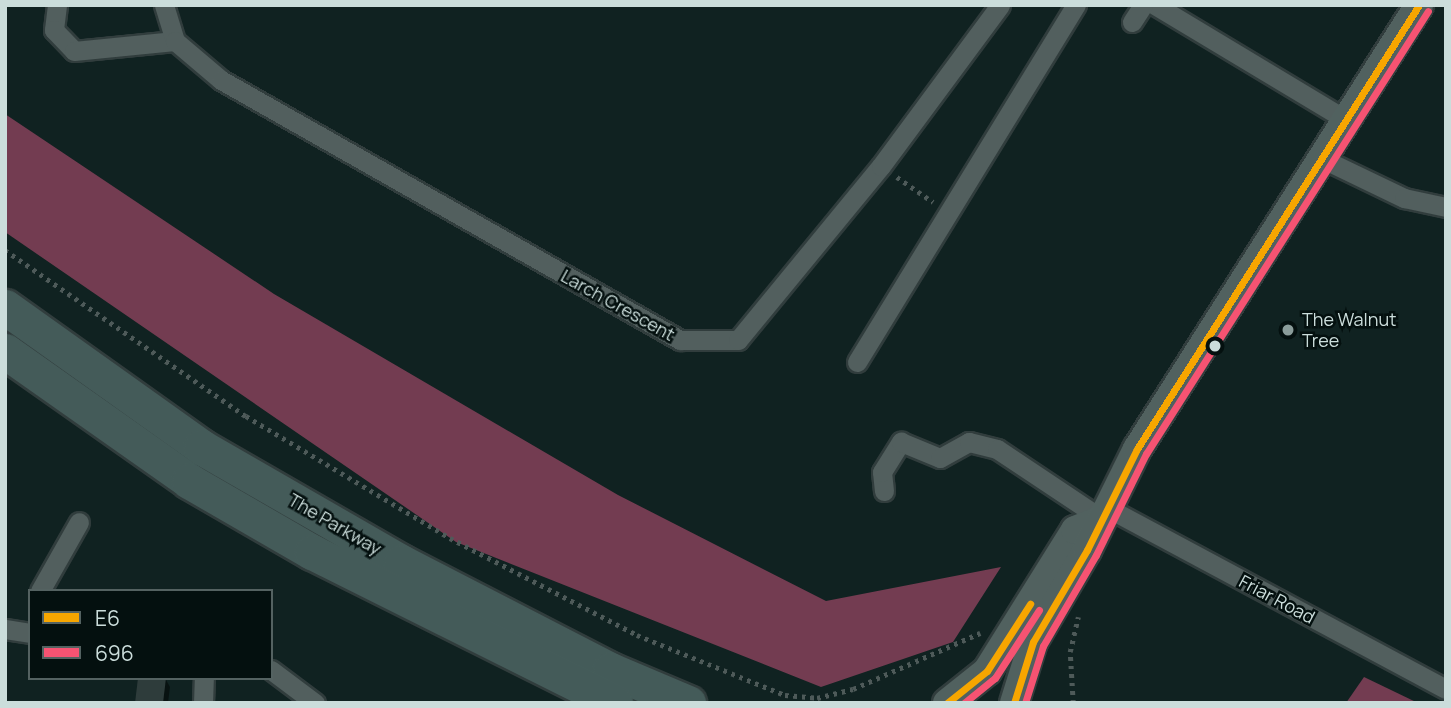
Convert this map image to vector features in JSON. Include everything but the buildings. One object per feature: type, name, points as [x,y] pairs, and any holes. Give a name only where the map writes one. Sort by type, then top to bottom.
[{"type":"highway","name":"The Parkway","points":[[5,307],[213,454],[401,562],[610,670],[688,703]]},
{"type":"highway","name":"The Parkway","points":[[5,351],[189,481],[312,552],[615,703]]},
{"type":"street","points":[[57,5],[54,30],[74,51],[175,41],[164,5]]},
{"type":"street","name":"Larch Crescent","points":[[175,41],[221,80],[680,340],[738,340],[881,166],[1000,5]]},
{"type":"street","points":[[857,362],[1076,5]]},
{"type":"street","points":[[1155,5],[1348,121]]},
{"type":"street","points":[[1014,703],[1032,642],[1156,418],[1325,160],[1419,5]]},
{"type":"street","points":[[1325,160],[1404,198],[1446,207]]},
{"type":"street","name":"Friar Road","points":[[884,491],[882,472],[901,442],[940,458],[969,442],[997,449],[1105,514],[1446,689]]},
{"type":"street","points":[[947,703],[987,671],[1075,530],[1105,514]]},
{"type":"street","points":[[41,589],[79,522]]},
{"type":"street","points":[[5,629],[28,633]]},
{"type":"street","points":[[273,672],[315,703]]},
{"type":"street","points":[[203,703],[204,680]]},
{"type":"path","points":[[881,166],[948,213]]},
{"type":"path","points":[[5,250],[246,416],[450,538],[636,635],[785,695],[817,698],[853,689],[986,630]]},
{"type":"path","points":[[1073,703],[1070,652],[1082,607]]},
{"type":"shaded area","points":[[5,114],[274,294],[618,495],[826,601],[1001,567],[953,642],[821,687],[456,542],[5,232]]},
{"type":"shaded area","points":[[1364,677],[1418,703],[1346,703]]},
{"type":"transit line","name":"E6","points":[[1014,703],[1033,642],[1087,550],[1137,449],[1419,5]]},
{"type":"transit line","name":"696","points":[[1025,703],[1043,646],[1096,555],[1146,454],[1428,11]]},
{"type":"transit line","name":"E6","points":[[947,703],[987,671],[1030,604]]},
{"type":"transit line","name":"696","points":[[964,703],[995,678],[1039,610]]},
{"type":"place","name":"The Walnut Tree","points":[[1288,330]]}]
